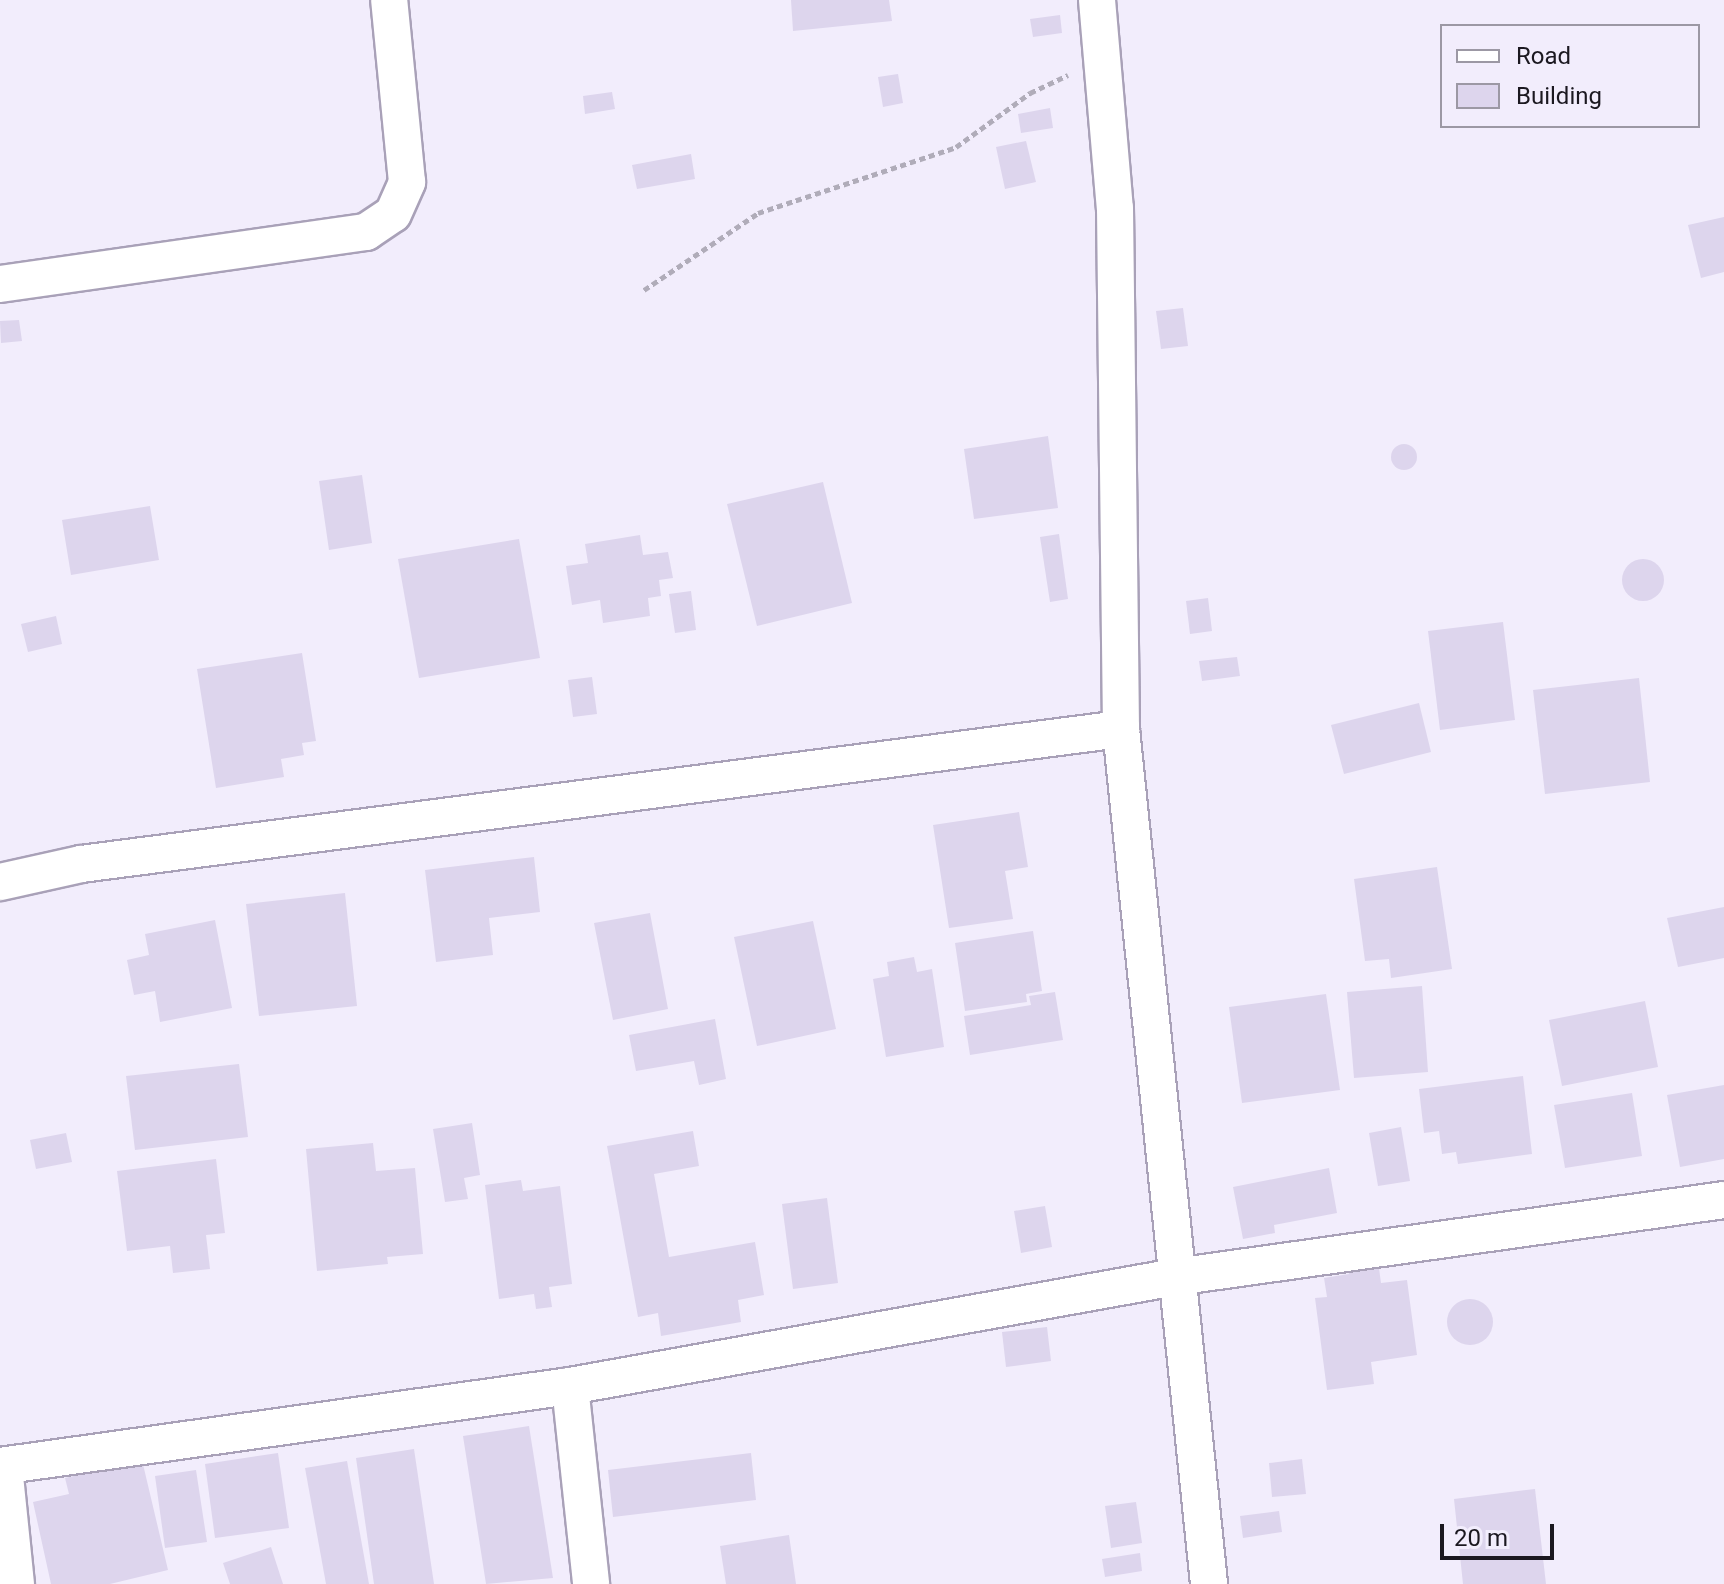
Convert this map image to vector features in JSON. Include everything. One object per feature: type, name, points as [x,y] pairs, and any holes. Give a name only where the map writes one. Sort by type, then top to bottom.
[{"type":"street","points":[[0,284],[366,232],[393,214],[407,182],[389,0]]},
{"type":"street","points":[[1097,0],[1105,57],[1115,208],[1121,729],[1209,1584]]},
{"type":"street","points":[[0,882],[97,862],[1121,729]]},
{"type":"street","points":[[16,1584],[2,1466],[570,1386],[1175,1277],[1724,1200]]},
{"type":"street","points":[[570,1386],[591,1584]]},
{"type":"path","points":[[644,290],[758,213],[956,147],[1030,93],[1105,57]]},
{"type":"building","points":[[791,0],[889,0],[892,21],[793,31]]},
{"type":"building","points":[[1060,15],[1062,33],[1033,37],[1030,19]]},
{"type":"building","points":[[898,74],[903,103],[883,107],[878,77]]},
{"type":"building","points":[[612,92],[615,109],[585,114],[583,96]]},
{"type":"building","points":[[1050,108],[1053,128],[1021,133],[1018,114]]},
{"type":"building","points":[[1026,141],[1036,182],[1005,189],[996,147]]},
{"type":"building","points":[[691,154],[695,179],[637,189],[632,165]]},
{"type":"building","points":[[1724,217],[1724,272],[1701,278],[1688,225]]},
{"type":"building","points":[[1183,308],[1188,346],[1161,349],[1156,311]]},
{"type":"building","points":[[19,320],[22,341],[1,343],[0,321]]},
{"type":"building","points":[[1048,436],[1058,508],[974,519],[964,449]]},
{"type":"building","points":[[1404,444],[1413,448],[1417,457],[1413,466],[1404,470],[1395,466],[1391,457],[1395,448]]},
{"type":"building","points":[[362,475],[372,543],[329,550],[319,481]]},
{"type":"building","points":[[823,482],[852,603],[757,626],[727,504]]},
{"type":"building","points":[[150,506],[159,560],[71,575],[62,520]]},
{"type":"building","points":[[1059,534],[1068,599],[1050,602],[1040,537]]},
{"type":"building","points":[[640,535],[643,555],[668,552],[673,578],[659,580],[661,596],[648,598],[650,616],[603,623],[600,600],[572,605],[566,566],[588,563],[585,544]]},
{"type":"building","points":[[519,539],[540,658],[419,678],[398,559]]},
{"type":"building","points":[[1643,559],[1658,565],[1664,580],[1658,595],[1643,601],[1628,595],[1622,580],[1628,565]]},
{"type":"building","points":[[691,591],[696,630],[675,633],[669,594]]},
{"type":"building","points":[[1208,598],[1212,631],[1190,634],[1186,601]]},
{"type":"building","points":[[56,616],[62,644],[28,652],[21,624]]},
{"type":"building","points":[[1503,622],[1515,720],[1440,730],[1428,631]]},
{"type":"building","points":[[302,653],[316,741],[302,743],[304,755],[281,759],[284,777],[216,788],[197,669]]},
{"type":"building","points":[[1237,657],[1240,676],[1202,681],[1199,661]]},
{"type":"building","points":[[592,677],[597,714],[573,717],[568,680]]},
{"type":"building","points":[[1639,678],[1650,782],[1545,794],[1533,690]]},
{"type":"building","points":[[1419,703],[1431,752],[1344,774],[1331,725]]},
{"type":"building","points":[[1019,812],[1028,867],[1005,871],[1013,919],[949,928],[933,825]]},
{"type":"building","points":[[534,857],[540,912],[489,918],[493,955],[436,962],[425,870]]},
{"type":"building","points":[[1437,867],[1452,969],[1391,978],[1389,959],[1365,961],[1354,879]]},
{"type":"building","points":[[345,893],[357,1006],[259,1016],[246,904]]},
{"type":"building","points":[[1724,907],[1724,958],[1678,967],[1667,918]]},
{"type":"building","points":[[650,913],[668,1009],[613,1020],[594,923]]},
{"type":"building","points":[[215,920],[232,1008],[160,1022],[155,991],[134,995],[127,960],[149,955],[145,934]]},
{"type":"building","points":[[813,921],[836,1029],[757,1046],[734,937]]},
{"type":"building","points":[[1033,931],[1042,991],[1026,994],[1027,1002],[965,1011],[955,943]]},
{"type":"building","points":[[914,957],[917,972],[932,969],[944,1047],[886,1057],[873,979],[889,976],[887,962]]},
{"type":"building","points":[[1422,986],[1428,1072],[1354,1078],[1347,992]]},
{"type":"building","points":[[1055,992],[1063,1040],[970,1055],[964,1016],[1031,1005],[1029,996]]},
{"type":"building","points":[[1326,994],[1340,1090],[1242,1103],[1229,1007]]},
{"type":"building","points":[[1645,1001],[1658,1067],[1562,1086],[1549,1020]]},
{"type":"building","points":[[715,1019],[726,1079],[699,1085],[694,1061],[636,1071],[629,1035]]},
{"type":"building","points":[[239,1064],[248,1137],[135,1150],[126,1076]]},
{"type":"building","points":[[1523,1076],[1532,1154],[1458,1164],[1456,1152],[1442,1154],[1439,1131],[1424,1133],[1419,1089]]},
{"type":"building","points":[[1724,1085],[1724,1159],[1680,1167],[1667,1095]]},
{"type":"building","points":[[1632,1093],[1642,1156],[1565,1168],[1554,1105]]},
{"type":"building","points":[[472,1123],[480,1175],[464,1178],[468,1199],[445,1202],[433,1129]]},
{"type":"building","points":[[1401,1127],[1410,1181],[1378,1186],[1369,1133]]},
{"type":"building","points":[[693,1131],[699,1166],[654,1174],[669,1257],[755,1242],[764,1295],[738,1300],[741,1322],[661,1336],[658,1313],[638,1317],[607,1146]]},
{"type":"building","points":[[66,1133],[72,1162],[36,1169],[30,1140]]},
{"type":"building","points":[[373,1143],[376,1171],[415,1168],[423,1254],[387,1257],[388,1264],[317,1271],[306,1149]]},
{"type":"building","points":[[216,1159],[225,1233],[206,1235],[210,1269],[173,1273],[170,1246],[127,1251],[117,1171]]},
{"type":"building","points":[[1329,1168],[1337,1213],[1274,1225],[1275,1233],[1243,1239],[1233,1187]]},
{"type":"building","points":[[521,1180],[523,1191],[560,1186],[572,1284],[549,1287],[552,1307],[536,1309],[534,1294],[499,1299],[485,1185]]},
{"type":"building","points":[[827,1198],[838,1283],[793,1289],[782,1204]]},
{"type":"building","points":[[1045,1206],[1052,1247],[1021,1253],[1014,1211]]},
{"type":"building","points":[[1378,1261],[1381,1283],[1407,1280],[1417,1355],[1371,1362],[1374,1384],[1327,1390],[1315,1298],[1327,1297],[1324,1278],[1349,1274],[1348,1265]]},
{"type":"building","points":[[1470,1299],[1486,1306],[1493,1322],[1486,1338],[1470,1345],[1454,1338],[1447,1322],[1454,1306]]},
{"type":"building","points":[[1047,1327],[1051,1361],[1006,1367],[1002,1332]]},
{"type":"building","points":[[529,1426],[553,1578],[486,1584],[463,1436]]},
{"type":"building","points":[[414,1449],[434,1584],[374,1584],[356,1458]]},
{"type":"building","points":[[278,1453],[289,1528],[215,1538],[205,1464]]},
{"type":"building","points":[[751,1453],[756,1500],[613,1517],[608,1470]]},
{"type":"building","points":[[1302,1459],[1306,1494],[1272,1497],[1269,1463]]},
{"type":"building","points":[[142,1460],[168,1570],[110,1584],[51,1584],[33,1502],[69,1494],[65,1478]]},
{"type":"building","points":[[347,1461],[369,1584],[326,1584],[305,1468]]},
{"type":"building","points":[[196,1470],[207,1542],[165,1548],[155,1476]]},
{"type":"building","points":[[1535,1489],[1546,1584],[1463,1584],[1454,1499]]},
{"type":"building","points":[[1136,1502],[1142,1543],[1111,1548],[1105,1506]]},
{"type":"building","points":[[1279,1511],[1282,1532],[1243,1538],[1240,1516]]},
{"type":"building","points":[[789,1535],[796,1584],[726,1584],[720,1546]]},
{"type":"building","points":[[271,1547],[283,1584],[230,1584],[223,1563]]},
{"type":"building","points":[[1140,1553],[1142,1571],[1105,1577],[1102,1559]]}]
